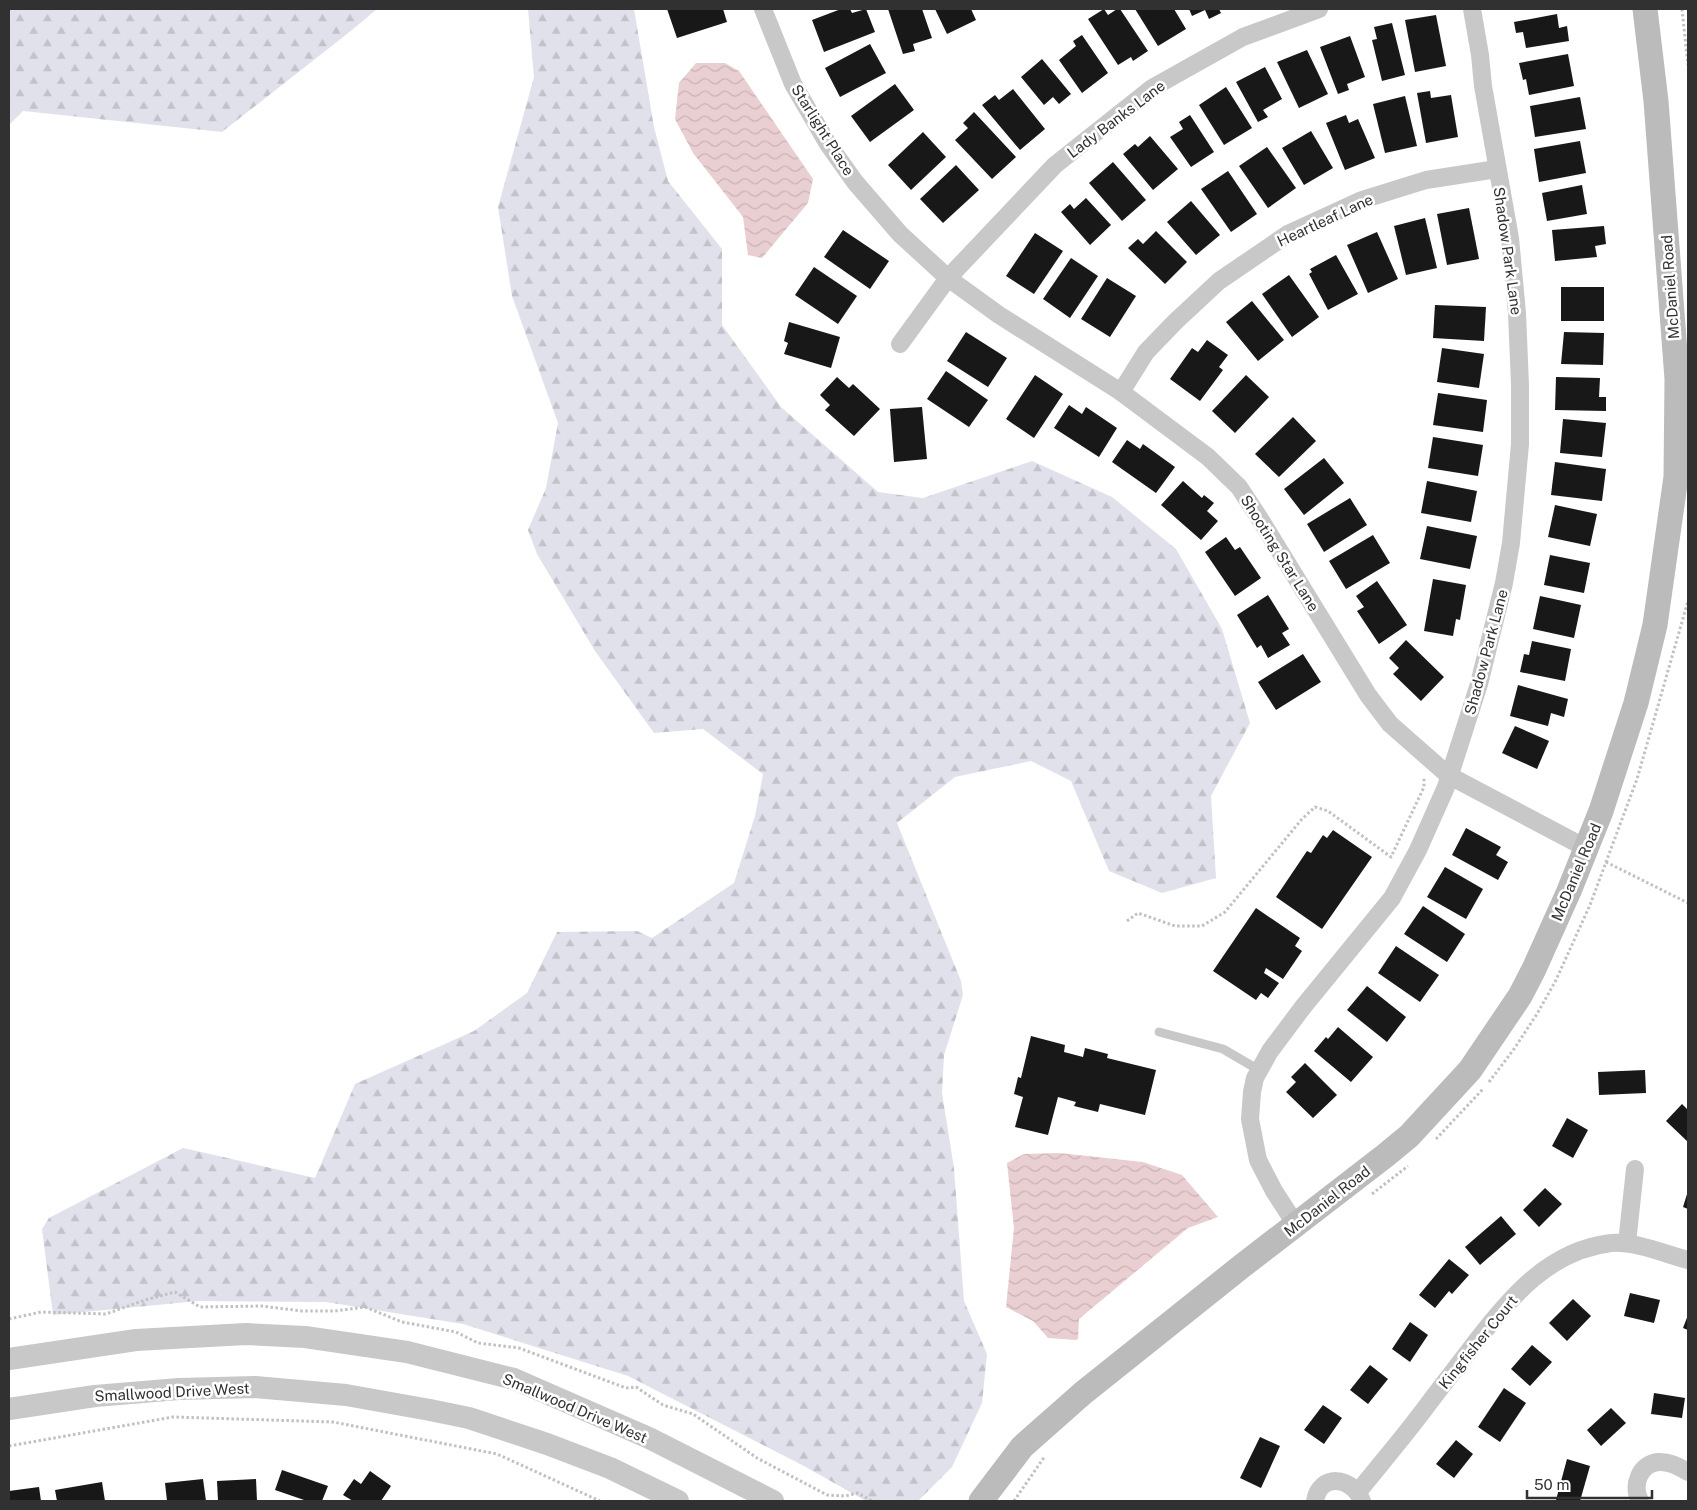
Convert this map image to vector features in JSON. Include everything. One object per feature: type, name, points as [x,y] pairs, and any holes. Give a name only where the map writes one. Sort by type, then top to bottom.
[{"type":"main road","name":"McDaniel Road","points":[[981,1501],[1022,1448],[1083,1393],[1409,1136],[1470,1070],[1520,996],[1569,891],[1596,855],[1601,811],[1636,703],[1655,625],[1676,477],[1677,379],[1681,336],[1646,9]]},
{"type":"street","name":"Starlight Place","points":[[763,9],[793,84],[828,144],[855,182],[900,234],[948,278]]},
{"type":"street","name":"Lady Banks Lane","points":[[900,344],[948,278],[1055,164],[1152,88],[1243,36],[1319,9]]},
{"type":"street","name":"Shadow Park Lane","points":[[1296,1225],[1264,1172],[1254,1147],[1250,1119],[1252,1092],[1259,1070],[1270,1051],[1309,1000],[1392,898],[1432,822],[1471,712],[1495,622],[1508,563],[1518,482],[1520,444],[1517,313],[1510,238],[1497,169],[1472,9]]},
{"type":"street","name":"Heartleaf Lane","points":[[1121,392],[1146,352],[1176,321],[1219,281],[1288,234],[1362,200],[1426,180],[1497,169]]},
{"type":"street","name":"Shooting Star Lane","points":[[948,278],[999,315],[1121,392],[1208,457],[1239,488],[1368,695],[1390,724],[1448,775],[1596,855]]},
{"type":"street","points":[[1627,1243],[1635,1169]]},
{"type":"street","name":"Kingfisher Court","points":[[1360,1496],[1512,1297],[1539,1273],[1562,1258],[1595,1246],[1611,1243],[1627,1243],[1688,1260]]},
{"type":"street","name":"Smallwood Drive West","points":[[9,1359],[136,1340],[246,1334],[305,1337],[407,1352],[514,1379],[649,1438],[773,1501]]},
{"type":"street","name":"Smallwood Drive West","points":[[9,1409],[94,1396],[179,1389],[255,1387],[346,1395],[469,1418],[547,1444],[610,1468],[678,1501]]},
{"type":"street","points":[[1640,1501],[1636,1490],[1637,1480],[1642,1471],[1650,1464],[1660,1462],[1671,1463],[1688,1472]]},
{"type":"street","points":[[1315,1501],[1320,1490],[1333,1482],[1341,1481],[1348,1483],[1360,1496]]},
{"type":"lane","points":[[1159,1032],[1223,1048],[1259,1070]]},
{"type":"path","points":[[1682,9],[1688,65]]},
{"type":"path","points":[[1432,1144],[1488,1083],[1514,1049],[1537,1014],[1574,943],[1596,855],[1644,756],[1688,602]]},
{"type":"path","points":[[1127,921],[1138,913],[1175,926],[1202,926],[1225,912],[1302,819],[1315,807],[1328,811],[1391,857],[1424,786],[1424,773]]},
{"type":"path","points":[[1596,855],[1688,903]]},
{"type":"path","points":[[1370,1195],[1414,1161]]},
{"type":"path","points":[[9,1446],[173,1417],[333,1422],[497,1454],[600,1501]]},
{"type":"path","points":[[1014,1501],[1047,1454]]},
{"type":"path","points":[[813,1487],[827,1495],[845,1496],[858,1494],[872,1501]]},
{"type":"green space","points":[[9,9],[377,9],[222,132],[23,111],[9,125]]},
{"type":"green space","points":[[528,9],[634,9],[654,127],[668,181],[722,249],[722,325],[781,407],[878,492],[923,498],[1032,461],[1112,497],[1176,549],[1222,629],[1250,723],[1211,796],[1216,878],[1162,893],[1109,871],[1071,781],[1031,761],[955,777],[897,823],[961,981],[963,995],[944,1055],[942,1093],[954,1168],[964,1301],[987,1354],[982,1403],[952,1467],[918,1501],[866,1501],[804,1466],[628,1376],[463,1324],[326,1302],[198,1301],[53,1315],[42,1229],[49,1218],[183,1148],[315,1178],[355,1084],[474,1031],[527,993],[557,932],[637,931],[652,938],[734,883],[755,816],[763,774],[703,729],[654,733],[595,651],[537,554],[528,530],[546,488],[558,423],[512,296],[498,207],[534,77]]},
{"type":"water","points":[[696,63],[725,63],[739,71],[813,179],[808,203],[762,258],[748,255],[743,217],[693,153],[675,119],[679,83]]},
{"type":"water","points":[[1059,1153],[1143,1162],[1182,1175],[1218,1217],[1188,1228],[1079,1319],[1078,1339],[1076,1340],[1048,1338],[1033,1321],[1006,1307],[1014,1228],[1007,1163],[1024,1154]]},
{"type":"building","points":[[667,9],[723,9],[727,22],[677,38]]},
{"type":"building","points":[[841,9],[850,9],[852,13],[866,9],[875,32],[824,52],[812,20]]},
{"type":"building","points":[[888,9],[922,9],[932,38],[913,44],[915,51],[903,54]]},
{"type":"building","points":[[935,9],[971,9],[976,20],[947,34]]},
{"type":"building","points":[[1104,9],[1108,15],[1120,9],[1148,51],[1133,61],[1131,57],[1118,65],[1088,19]]},
{"type":"building","points":[[1135,9],[1174,9],[1186,29],[1158,46]]},
{"type":"building","points":[[1189,9],[1219,9],[1221,13],[1209,19],[1205,10],[1192,16]]},
{"type":"building","points":[[1557,14],[1559,28],[1567,26],[1569,41],[1526,48],[1523,32],[1516,33],[1514,22]]},
{"type":"building","points":[[1436,15],[1446,66],[1415,72],[1405,20]]},
{"type":"building","points":[[1392,23],[1405,75],[1382,81],[1372,40],[1377,39],[1374,27]]},
{"type":"building","points":[[1082,35],[1108,73],[1082,93],[1059,60],[1076,46],[1073,41]]},
{"type":"building","points":[[1350,36],[1365,77],[1347,84],[1349,90],[1338,94],[1320,47]]},
{"type":"building","points":[[870,44],[886,73],[840,97],[825,68]]},
{"type":"building","points":[[1307,50],[1328,94],[1299,108],[1277,62]]},
{"type":"building","points":[[1568,54],[1574,86],[1529,95],[1526,79],[1523,80],[1519,63]]},
{"type":"building","points":[[1042,59],[1071,94],[1059,104],[1053,97],[1044,105],[1021,77]]},
{"type":"building","points":[[1265,67],[1282,99],[1263,110],[1268,117],[1258,122],[1236,82]]},
{"type":"building","points":[[895,84],[914,110],[870,142],[851,116]]},
{"type":"building","points":[[1226,87],[1252,128],[1224,145],[1199,105]]},
{"type":"building","points":[[1013,89],[1045,129],[1020,150],[982,105],[995,95],[999,100]]},
{"type":"building","points":[[1430,91],[1431,98],[1451,95],[1458,137],[1426,143],[1417,93]]},
{"type":"building","points":[[1405,96],[1417,146],[1385,153],[1373,104]]},
{"type":"building","points":[[1580,97],[1586,129],[1535,137],[1530,106]]},
{"type":"building","points":[[974,112],[1016,157],[992,179],[955,140],[968,128],[963,123]]},
{"type":"building","points":[[1190,115],[1214,152],[1191,167],[1170,137],[1183,129],[1179,122]]},
{"type":"building","points":[[1346,115],[1349,123],[1358,119],[1375,158],[1345,170],[1326,123]]},
{"type":"building","points":[[1311,131],[1333,168],[1304,185],[1282,148]]},
{"type":"building","points":[[923,132],[946,157],[911,190],[888,165]]},
{"type":"building","points":[[1150,136],[1178,169],[1153,190],[1123,154],[1135,144],[1138,147]]},
{"type":"building","points":[[1580,141],[1586,173],[1539,182],[1534,149]]},
{"type":"building","points":[[1267,147],[1296,188],[1268,208],[1239,166]]},
{"type":"building","points":[[1113,162],[1146,200],[1122,221],[1089,183]]},
{"type":"building","points":[[956,165],[979,190],[943,223],[920,199]]},
{"type":"building","points":[[1228,171],[1257,214],[1231,232],[1201,189]]},
{"type":"building","points":[[1582,185],[1587,214],[1547,221],[1542,193]]},
{"type":"building","points":[[1086,198],[1111,225],[1090,245],[1061,212],[1070,204],[1074,209]]},
{"type":"building","points":[[1191,201],[1220,235],[1196,255],[1167,222]]},
{"type":"building","points":[[1469,208],[1479,259],[1447,265],[1437,214]]},
{"type":"building","points":[[1425,218],[1437,268],[1406,275],[1394,226]]},
{"type":"building","points":[[1604,226],[1606,244],[1595,246],[1597,257],[1555,261],[1552,230]]},
{"type":"building","points":[[843,230],[889,261],[870,289],[824,257]]},
{"type":"building","points":[[1156,231],[1187,262],[1165,284],[1128,248],[1138,239],[1143,244]]},
{"type":"building","points":[[1377,232],[1398,279],[1368,293],[1347,245]]},
{"type":"building","points":[[1035,233],[1063,251],[1034,294],[1006,276]]},
{"type":"building","points":[[1336,255],[1358,294],[1328,310],[1309,274],[1312,272],[1310,269]]},
{"type":"building","points":[[1071,258],[1098,276],[1070,318],[1043,299]]},
{"type":"building","points":[[814,267],[857,296],[838,324],[795,295]]},
{"type":"building","points":[[1289,275],[1319,317],[1292,337],[1262,294]]},
{"type":"building","points":[[1107,278],[1136,296],[1110,337],[1081,319]]},
{"type":"building","points":[[1561,287],[1604,287],[1604,321],[1561,321]]},
{"type":"building","points":[[1252,301],[1284,340],[1258,361],[1226,322]]},
{"type":"building","points":[[1435,305],[1486,307],[1484,341],[1433,338]]},
{"type":"building","points":[[789,322],[840,337],[831,368],[784,354],[788,343],[784,341]]},
{"type":"building","points":[[966,332],[1007,358],[988,387],[947,361]]},
{"type":"building","points":[[1564,332],[1604,333],[1603,365],[1561,364]]},
{"type":"building","points":[[1207,340],[1228,355],[1219,367],[1223,370],[1200,401],[1170,379],[1192,348],[1198,352]]},
{"type":"building","points":[[1442,348],[1484,354],[1479,388],[1437,382]]},
{"type":"building","points":[[946,371],[988,400],[969,427],[927,399]]},
{"type":"building","points":[[1035,375],[1063,394],[1034,438],[1006,419]]},
{"type":"building","points":[[1246,375],[1269,397],[1235,433],[1212,411]]},
{"type":"building","points":[[837,377],[849,388],[853,384],[880,409],[854,436],[825,410],[830,405],[820,395]]},
{"type":"building","points":[[1556,377],[1600,378],[1599,397],[1606,397],[1606,411],[1555,410]]},
{"type":"building","points":[[1438,393],[1487,400],[1483,432],[1433,425]]},
{"type":"building","points":[[1069,405],[1082,414],[1086,407],[1117,428],[1099,457],[1054,428]]},
{"type":"building","points":[[922,407],[927,459],[894,462],[890,409]]},
{"type":"building","points":[[1293,417],[1316,441],[1279,477],[1255,454]]},
{"type":"building","points":[[1563,419],[1606,423],[1602,457],[1560,453]]},
{"type":"building","points":[[1433,437],[1483,445],[1478,476],[1428,468]]},
{"type":"building","points":[[1127,440],[1140,449],[1143,444],[1175,467],[1156,493],[1112,462]]},
{"type":"building","points":[[1324,458],[1344,483],[1304,515],[1284,489]]},
{"type":"building","points":[[1555,462],[1606,469],[1602,501],[1551,495]]},
{"type":"building","points":[[1183,481],[1202,498],[1204,495],[1214,503],[1207,511],[1218,521],[1201,540],[1161,505]]},
{"type":"building","points":[[1427,481],[1477,491],[1471,522],[1421,513]]},
{"type":"building","points":[[1350,498],[1367,525],[1324,552],[1307,524]]},
{"type":"building","points":[[1555,505],[1597,514],[1590,546],[1548,537]]},
{"type":"building","points":[[1427,526],[1477,536],[1470,569],[1420,559]]},
{"type":"building","points":[[1373,535],[1390,563],[1346,589],[1329,561]]},
{"type":"building","points":[[1226,537],[1235,550],[1240,547],[1261,578],[1235,596],[1205,552]]},
{"type":"building","points":[[1550,555],[1590,563],[1584,593],[1544,585]]},
{"type":"building","points":[[1433,579],[1466,585],[1460,620],[1456,619],[1453,636],[1424,631]]},
{"type":"building","points":[[1377,581],[1407,625],[1379,644],[1357,611],[1364,607],[1356,596]]},
{"type":"building","points":[[1268,595],[1289,629],[1282,633],[1290,645],[1268,658],[1261,645],[1257,648],[1237,615]]},
{"type":"building","points":[[1540,596],[1581,605],[1574,638],[1533,629]]},
{"type":"building","points":[[1406,640],[1444,677],[1421,701],[1393,674],[1399,668],[1389,658]]},
{"type":"building","points":[[1532,641],[1571,649],[1565,681],[1520,672],[1524,654],[1529,655]]},
{"type":"building","points":[[1303,654],[1321,682],[1276,710],[1258,682]]},
{"type":"building","points":[[1518,685],[1568,699],[1564,717],[1551,713],[1548,726],[1510,716]]},
{"type":"building","points":[[1515,726],[1549,741],[1537,769],[1502,753]]},
{"type":"building","points":[[1466,828],[1501,847],[1496,855],[1508,862],[1498,880],[1452,855]]},
{"type":"building","points":[[1333,830],[1372,857],[1322,929],[1276,897],[1307,851],[1311,853],[1323,835],[1327,838]]},
{"type":"building","points":[[1445,867],[1483,889],[1466,919],[1427,897]]},
{"type":"building","points":[[1423,906],[1465,934],[1447,962],[1404,934]]},
{"type":"building","points":[[1256,908],[1300,938],[1295,946],[1302,951],[1283,979],[1266,968],[1264,973],[1279,983],[1268,998],[1261,993],[1256,1000],[1213,971]]},
{"type":"building","points":[[1396,946],[1439,975],[1420,1002],[1378,973]]},
{"type":"building","points":[[1367,986],[1406,1017],[1387,1042],[1347,1010]]},
{"type":"building","points":[[1338,1027],[1373,1057],[1351,1082],[1314,1051]]},
{"type":"building","points":[[1031,1036],[1065,1045],[1064,1052],[1083,1057],[1085,1048],[1108,1054],[1107,1058],[1156,1070],[1145,1115],[1100,1104],[1098,1112],[1074,1106],[1076,1102],[1058,1097],[1048,1135],[1015,1127],[1023,1097],[1014,1094],[1018,1077],[1021,1078]]},
{"type":"building","points":[[1305,1063],[1337,1095],[1313,1118],[1286,1092],[1296,1082],[1291,1077]]},
{"type":"building","points":[[1645,1070],[1646,1093],[1599,1095],[1598,1072]]},
{"type":"building","points":[[1682,1104],[1688,1110],[1688,1142],[1666,1121]]},
{"type":"building","points":[[1567,1118],[1588,1130],[1573,1158],[1552,1146]]},
{"type":"building","points":[[1545,1188],[1562,1204],[1539,1227],[1523,1210]]},
{"type":"building","points":[[1688,1191],[1688,1209],[1683,1207]]},
{"type":"building","points":[[1501,1216],[1516,1234],[1480,1265],[1465,1247]]},
{"type":"building","points":[[1449,1259],[1469,1275],[1452,1294],[1449,1291],[1435,1308],[1419,1295]]},
{"type":"building","points":[[1630,1293],[1660,1300],[1654,1323],[1624,1316]]},
{"type":"building","points":[[1573,1299],[1591,1316],[1567,1341],[1549,1323]]},
{"type":"building","points":[[1688,1315],[1688,1330],[1683,1328]]},
{"type":"building","points":[[1410,1322],[1428,1335],[1410,1362],[1392,1349]]},
{"type":"building","points":[[1532,1345],[1552,1362],[1530,1386],[1511,1369]]},
{"type":"building","points":[[1370,1365],[1388,1379],[1368,1404],[1350,1390]]},
{"type":"building","points":[[1504,1388],[1526,1403],[1500,1442],[1478,1427]]},
{"type":"building","points":[[1654,1393],[1685,1398],[1682,1418],[1651,1414]]},
{"type":"building","points":[[1323,1405],[1342,1418],[1324,1444],[1304,1430]]},
{"type":"building","points":[[1611,1408],[1626,1423],[1601,1446],[1587,1430]]},
{"type":"building","points":[[1260,1437],[1280,1446],[1261,1488],[1240,1478]]},
{"type":"building","points":[[1456,1440],[1473,1454],[1454,1478],[1436,1464]]},
{"type":"building","points":[[1567,1459],[1590,1466],[1580,1501],[1556,1500]]},
{"type":"building","points":[[282,1470],[328,1486],[322,1501],[307,1501],[275,1490]]},
{"type":"building","points":[[370,1471],[391,1486],[381,1501],[353,1501],[343,1495],[354,1479],[361,1484]]},
{"type":"building","points":[[203,1479],[206,1501],[167,1501],[165,1483]]},
{"type":"building","points":[[256,1479],[257,1501],[218,1501],[217,1481]]},
{"type":"building","points":[[102,1482],[105,1501],[57,1501],[55,1490]]},
{"type":"building","points":[[39,1487],[41,1501],[9,1501],[9,1491]]}]
